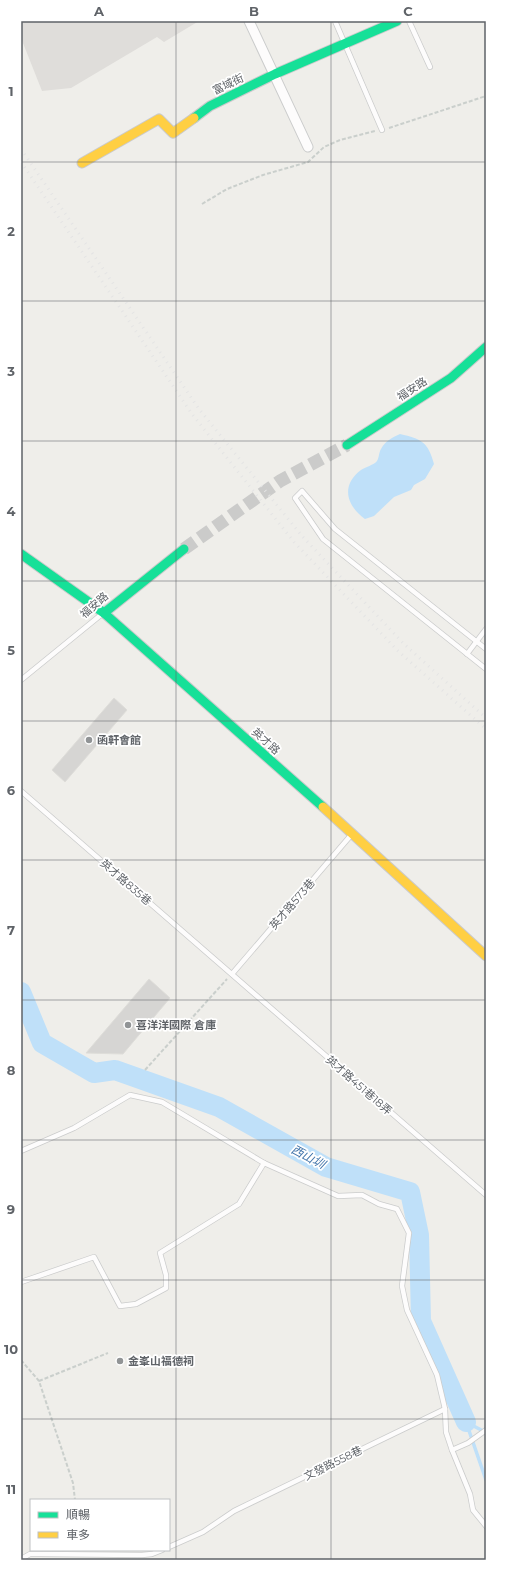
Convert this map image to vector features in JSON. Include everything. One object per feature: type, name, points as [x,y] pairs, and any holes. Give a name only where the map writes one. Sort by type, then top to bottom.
[{"type":"street","points":[[249,21],[308,146]]},
{"type":"street","name":"富域街","points":[[82,163],[159,119],[173,133],[210,106],[275,74],[397,21]]},
{"type":"street","name":"福安路","points":[[347,445],[450,378],[486,347]]},
{"type":"street","name":"福安路","points":[[104,613],[184,549]]},
{"type":"street","name":"英才路","points":[[22,553],[104,613],[353,834],[486,956]]},
{"type":"lane","points":[[335,21],[382,130]]},
{"type":"lane","points":[[409,21],[430,67]]},
{"type":"lane","points":[[486,649],[335,529],[302,490],[295,498],[323,539],[486,669]]},
{"type":"lane","name":"福安路","points":[[21,680],[104,613]]},
{"type":"lane","points":[[467,654],[486,629]]},
{"type":"lane","name":"英才路835巷","points":[[21,791],[232,974]]},
{"type":"lane","name":"英才路573巷","points":[[232,974],[353,834]]},
{"type":"lane","name":"英才路451巷18弄","points":[[232,974],[486,1195]]},
{"type":"lane","points":[[21,1151],[74,1128],[130,1095],[162,1102],[264,1164],[338,1196],[362,1195],[379,1204],[396,1209],[410,1233],[402,1286],[407,1310],[437,1375],[445,1409],[446,1432],[470,1494],[473,1510],[486,1526]]},
{"type":"lane","points":[[21,1282],[94,1257],[120,1306],[136,1304],[166,1288],[166,1276],[160,1254],[240,1204],[264,1164]]},
{"type":"lane","name":"文發路558巷","points":[[170,1547],[203,1532],[234,1511],[445,1409]]},
{"type":"lane","points":[[452,1450],[468,1443],[486,1430]]},
{"type":"lane","points":[[21,1560],[30,1554],[152,1554],[160,1551]]},
{"type":"lane","points":[[151,1560],[152,1554]]},
{"type":"path","points":[[202,204],[227,189],[263,175],[308,162],[324,147],[340,140],[382,130],[486,96]]},
{"type":"path","points":[[146,1070],[232,974]]},
{"type":"path","points":[[39,1381],[108,1353]]},
{"type":"path","points":[[21,1360],[39,1381],[73,1483],[75,1499]]},
{"type":"shaded area","points":[[21,21],[199,21],[164,42],[157,37],[71,88],[42,91],[21,38]]},
{"type":"water","points":[[400,434],[414,438],[423,443],[429,451],[434,464],[425,479],[414,485],[411,490],[394,497],[374,516],[365,519],[350,502],[348,489],[350,483],[354,476],[361,470],[377,461],[380,450],[387,442]]},
{"type":"building","name":"函軒會館","points":[[114,698],[127,710],[65,782],[52,770]]},
{"type":"building","name":"喜洋洋國際 倉庫","points":[[149,979],[170,998],[123,1054],[86,1053]]},
{"type":"waterway","name":"西山圳","points":[[21,992],[42,1043],[94,1073],[115,1070],[219,1107],[326,1167],[410,1192],[419,1235],[421,1321],[466,1422]]},
{"type":"waterway","points":[[466,1422],[486,1480]]},
{"type":"waterway","points":[[466,1422],[485,1432]]},
{"type":"tunnel","points":[[184,549],[280,481],[347,445]]},
{"type":"railway","points":[[21,149],[199,409],[302,536],[404,644],[486,718]]},
{"type":"railway","points":[[21,162],[192,414],[294,542],[398,651],[486,729]]},
{"type":"traffic: fast","points":[[194,118],[210,106],[275,74],[397,21]]},
{"type":"traffic: fast","points":[[347,445],[451,378],[486,347]]},
{"type":"traffic: fast","points":[[104,613],[184,549]]},
{"type":"traffic: fast","points":[[21,554],[104,613],[323,807]]},
{"type":"traffic: slow","points":[[82,163],[159,119],[173,133],[194,118]]},
{"type":"traffic: slow","points":[[323,807],[486,956]]},
{"type":"place","name":"函軒會館","points":[[89,740]]},
{"type":"place","name":"喜洋洋國際 倉庫","points":[[128,1025]]},
{"type":"place","name":"金峯山福德祠","points":[[120,1361]]}]
